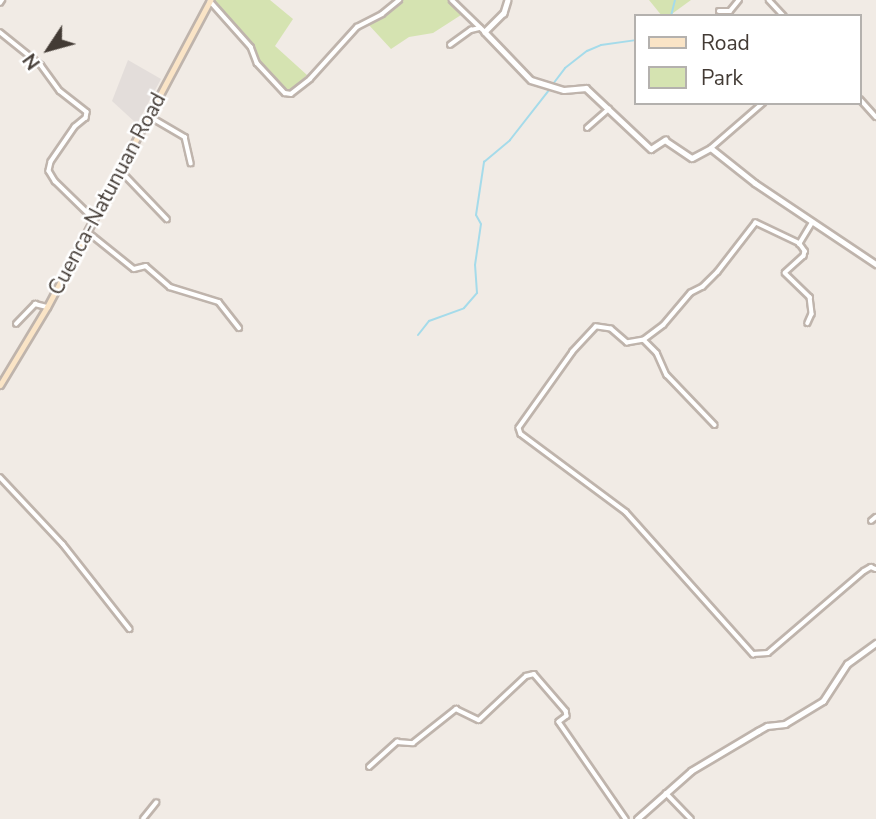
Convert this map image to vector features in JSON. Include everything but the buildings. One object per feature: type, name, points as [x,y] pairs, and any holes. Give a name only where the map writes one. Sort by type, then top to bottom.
[{"type":"main road","name":"Cuenca-Natunuan Road","points":[[0,385],[47,307],[210,0]]},
{"type":"street","points":[[210,0],[251,47],[257,63],[285,93],[292,94],[310,79],[357,27],[382,14],[399,0]]},
{"type":"street","points":[[452,0],[531,80],[564,90],[586,88],[651,149],[666,140],[693,158],[711,148],[761,105]]},
{"type":"street","points":[[485,32],[505,13],[508,0]]},
{"type":"street","points":[[719,11],[730,11],[739,0]]},
{"type":"street","points":[[769,0],[782,14]]},
{"type":"street","points":[[450,46],[471,30],[480,28]]},
{"type":"street","points":[[0,32],[40,65],[60,91],[87,112],[86,118],[75,127],[51,162],[49,171],[55,181],[93,218]]},
{"type":"street","points":[[862,101],[876,117]]},
{"type":"street","points":[[587,128],[610,109]]},
{"type":"street","points":[[149,116],[185,137],[191,163]]},
{"type":"street","points":[[711,148],[876,264]]},
{"type":"street","points":[[119,169],[167,219]]},
{"type":"street","points":[[800,244],[813,222]]},
{"type":"street","points":[[808,323],[812,314],[810,297],[785,273],[806,251],[800,244],[756,223],[718,272],[683,300],[664,324],[644,340],[627,343],[611,329],[596,327],[543,392],[519,428],[521,434],[626,513],[753,654],[768,653],[776,648],[864,571],[871,567],[876,569]]},
{"type":"street","points":[[86,231],[134,269],[145,266],[170,287],[219,302],[239,328]]},
{"type":"street","points":[[16,324],[35,304],[47,307]]},
{"type":"street","points":[[644,340],[657,353],[667,375],[715,425]]},
{"type":"street","points":[[0,477],[63,544],[130,629]]},
{"type":"street","points":[[871,522],[876,517]]},
{"type":"street","points":[[637,819],[691,771],[767,726],[786,724],[823,701],[847,664],[876,643]]},
{"type":"street","points":[[369,767],[397,742],[413,743],[456,709],[479,720],[526,676],[534,674],[566,710],[567,716],[559,722],[626,819]]},
{"type":"street","points":[[665,792],[691,819]]},
{"type":"street","points":[[143,819],[156,803]]},
{"type":"shaded area","points":[[128,60],[161,79],[137,124],[112,101]]},
{"type":"green space","points":[[214,0],[270,0],[293,19],[275,46],[307,75],[294,89],[286,90],[254,59],[250,44],[212,4]]},
{"type":"green space","points":[[399,0],[448,0],[461,15],[433,33],[409,37],[391,49],[368,24]]},
{"type":"green space","points":[[649,0],[691,0],[672,14],[660,14]]},
{"type":"waterway","points":[[672,14],[675,0]]},
{"type":"waterway","points":[[553,84],[565,68],[587,51],[601,45],[634,40]]},
{"type":"waterway","points":[[418,335],[429,321],[464,308],[477,293],[475,265],[481,224],[476,215],[484,162],[510,140],[549,90]]}]
